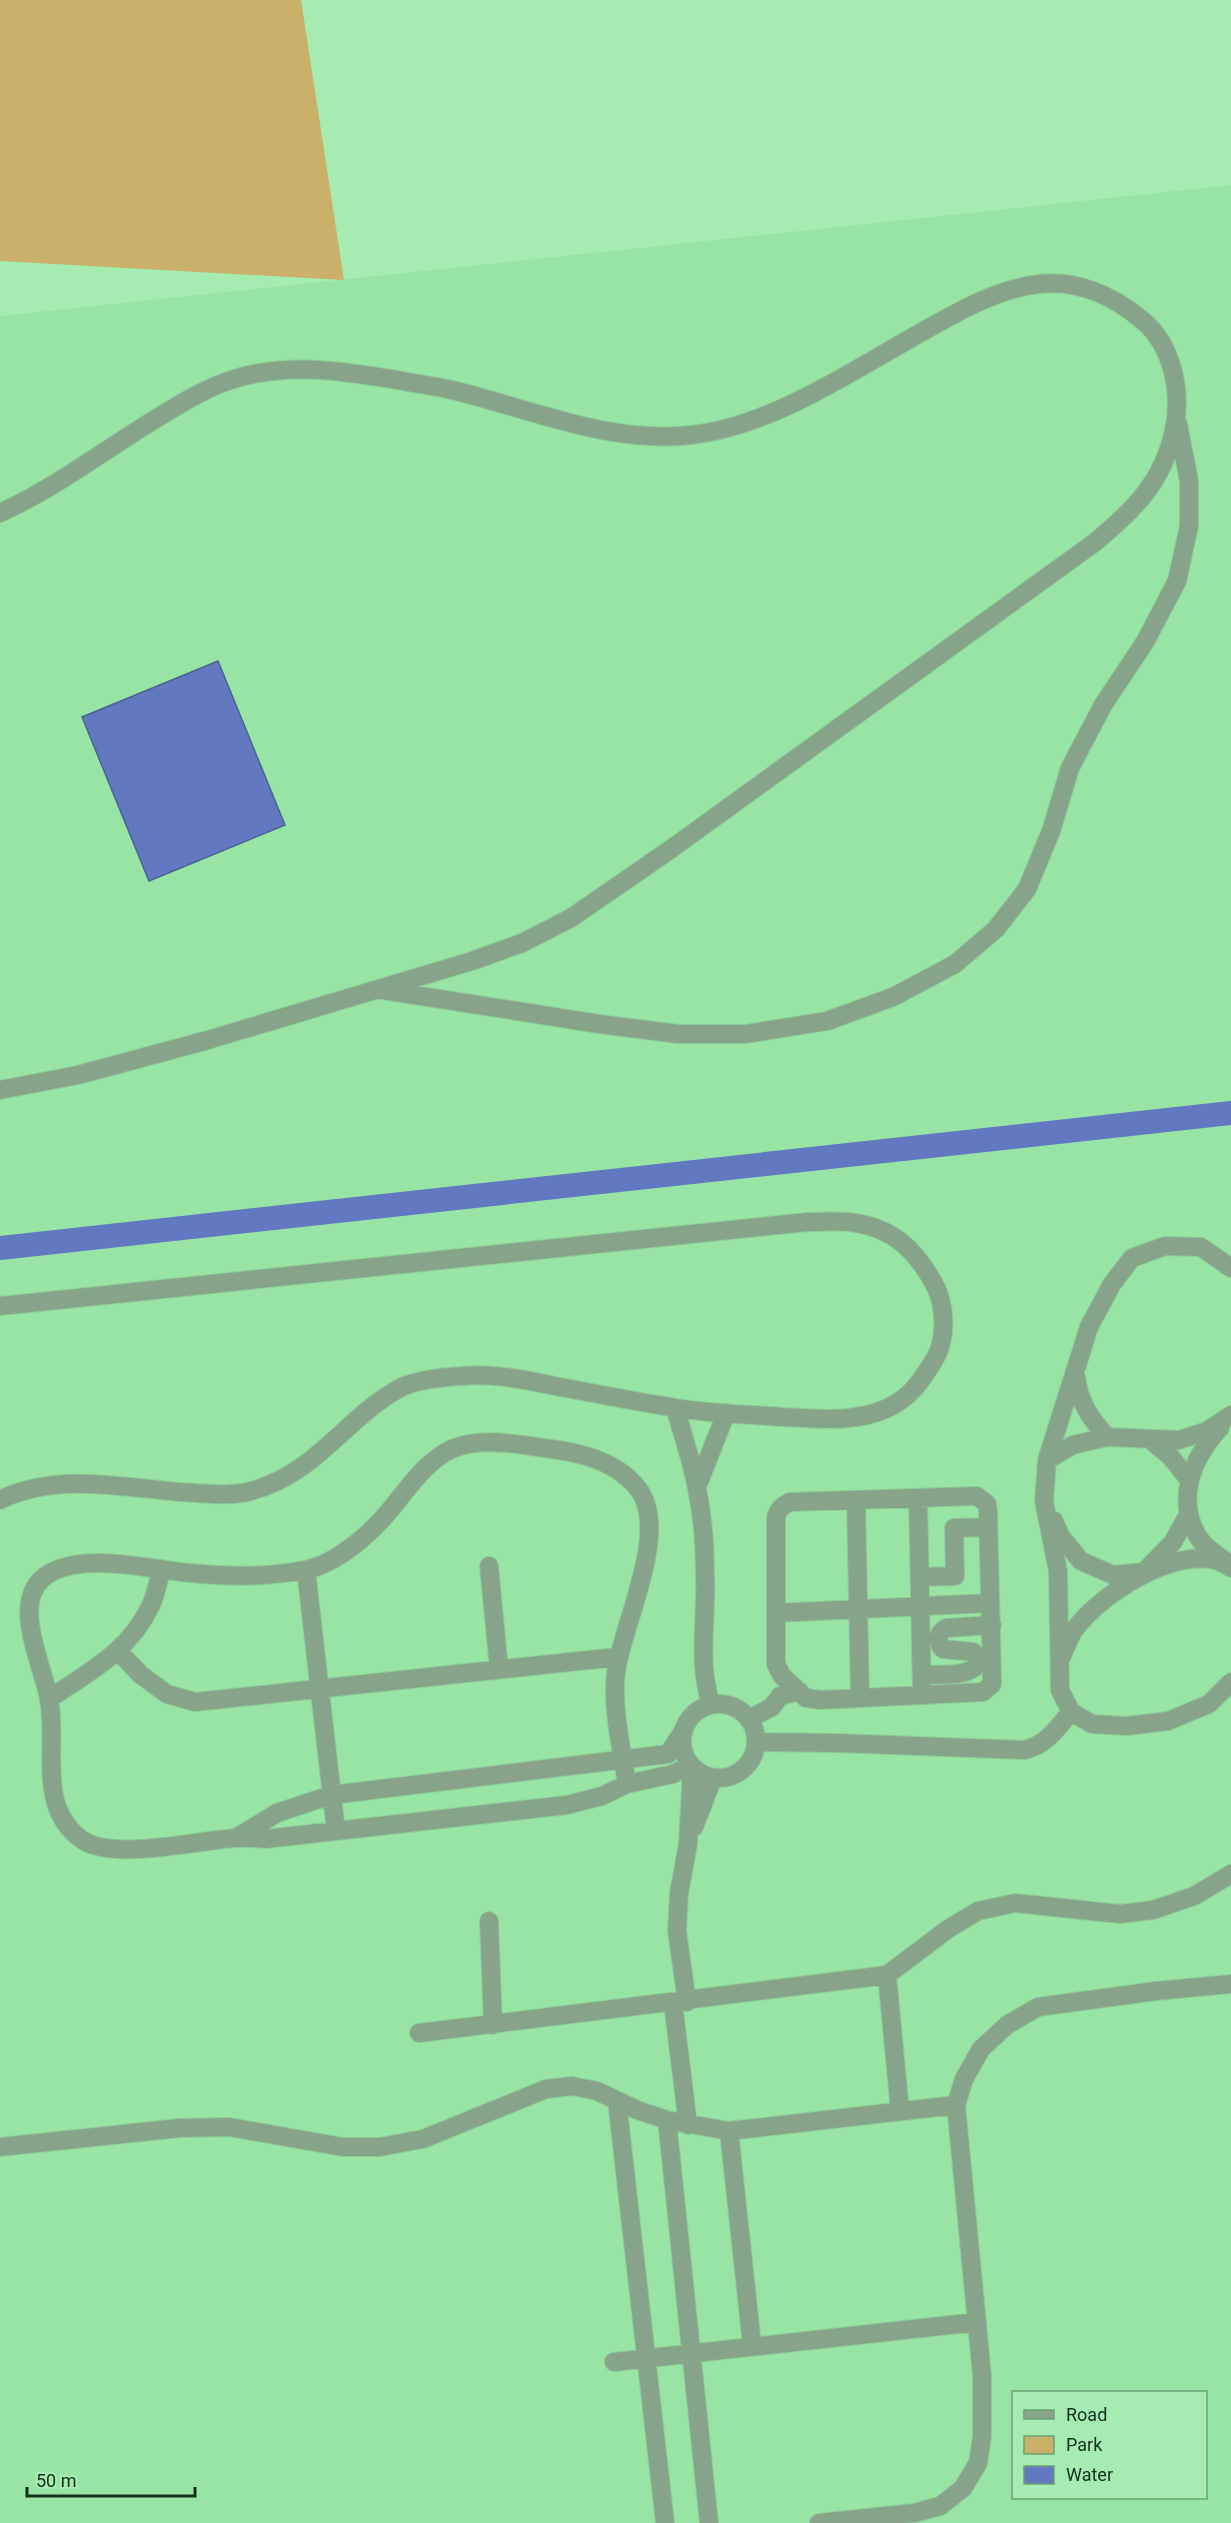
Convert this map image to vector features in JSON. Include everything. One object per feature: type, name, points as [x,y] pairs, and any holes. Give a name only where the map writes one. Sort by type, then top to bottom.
[{"type":"lane","points":[[0,513],[61,480],[194,395],[235,379],[283,369],[323,370],[454,390],[546,417],[608,432],[648,437],[690,435],[731,428],[776,410],[952,315],[1004,291],[1035,284],[1066,284],[1099,291],[1123,304],[1149,326],[1163,346],[1174,374],[1177,417],[1189,481],[1189,526],[1177,581],[1145,642],[1102,705],[1070,768],[1051,831],[1027,889],[996,929],[955,964],[893,997],[827,1021],[746,1034],[678,1034],[377,989]]},
{"type":"lane","points":[[0,1090],[78,1075],[208,1040],[522,943],[571,918],[680,843],[1094,543],[1126,517],[1153,485],[1169,454],[1177,417]]},
{"type":"lane","points":[[0,1306],[807,1222],[856,1222],[891,1234],[918,1255],[938,1290],[944,1324],[939,1353],[919,1384],[889,1407],[874,1413],[839,1419],[726,1413],[675,1408],[506,1377],[467,1375],[436,1378],[405,1386],[380,1401],[310,1462],[278,1482],[248,1492],[221,1495],[87,1484],[45,1485],[12,1494],[0,1500]]},
{"type":"lane","points":[[1231,1268],[1201,1247],[1165,1246],[1132,1258],[1112,1284],[1089,1327],[1047,1460],[1044,1501],[1058,1571],[1060,1690],[1071,1712],[1092,1724],[1126,1726],[1168,1721],[1209,1704],[1231,1682]]},
{"type":"lane","points":[[1075,1370],[1078,1395],[1088,1416],[1107,1437]]},
{"type":"lane","points":[[675,1408],[697,1487],[703,1529],[706,1579],[702,1650],[705,1687],[711,1704]]},
{"type":"lane","points":[[697,1487],[726,1413]]},
{"type":"lane","points":[[1047,1460],[1073,1445],[1107,1437],[1152,1441],[1179,1440],[1207,1431],[1231,1415]]},
{"type":"lane","points":[[1059,1662],[1075,1629],[1106,1600],[1144,1572],[1173,1542],[1188,1515],[1189,1480],[1204,1445],[1231,1415]]},
{"type":"lane","points":[[1152,1441],[1170,1456],[1189,1480]]},
{"type":"lane","points":[[627,1784],[616,1714],[615,1685],[617,1657],[636,1600],[648,1550],[646,1506],[637,1487],[617,1469],[594,1458],[512,1444],[481,1443],[452,1449],[413,1480],[371,1530],[321,1566],[306,1570],[228,1576],[117,1563],[82,1565],[52,1572],[38,1583],[30,1606],[31,1635],[49,1699],[52,1787],[57,1810],[83,1842],[104,1847],[134,1849],[237,1838],[265,1839],[567,1805],[602,1796],[627,1784],[673,1774],[691,1766]]},
{"type":"lane","points":[[981,1497],[987,1504],[992,1625],[992,1679],[988,1689],[982,1692],[812,1699],[806,1698],[777,1669],[776,1518],[778,1510],[790,1502],[856,1500],[981,1497]]},
{"type":"lane","points":[[918,1498],[922,1695]]},
{"type":"lane","points":[[856,1500],[860,1698]]},
{"type":"lane","points":[[1044,1501],[1061,1537],[1081,1561],[1113,1575],[1144,1572],[1186,1559],[1215,1560],[1231,1567]]},
{"type":"lane","points":[[1188,1515],[1202,1542],[1231,1567]]},
{"type":"lane","points":[[921,1576],[955,1576],[954,1528],[988,1527]]},
{"type":"lane","points":[[489,1566],[499,1669]]},
{"type":"lane","points":[[49,1699],[98,1668],[135,1634],[152,1604],[162,1569]]},
{"type":"lane","points":[[306,1570],[336,1831]]},
{"type":"lane","points":[[776,1613],[990,1603]]},
{"type":"lane","points":[[922,1675],[967,1672],[974,1669],[978,1664],[978,1658],[973,1652],[943,1648],[939,1644],[940,1632],[946,1628],[992,1625]]},
{"type":"lane","points":[[118,1651],[141,1675],[167,1694],[195,1702],[617,1657]]},
{"type":"lane","points":[[749,1719],[772,1707],[780,1696],[799,1691]]},
{"type":"lane","points":[[237,1838],[278,1813],[331,1795],[668,1754],[689,1718],[711,1704],[732,1706],[749,1719],[756,1742],[750,1762],[742,1770],[723,1778],[713,1778],[701,1774],[691,1766],[683,1750],[682,1733]]},
{"type":"lane","points":[[756,1742],[1024,1750],[1036,1747],[1047,1740],[1071,1712]]},
{"type":"lane","points":[[687,2125],[677,1931],[679,1893],[688,1844],[691,1766]]},
{"type":"lane","points":[[688,1844],[713,1778]]},
{"type":"lane","points":[[419,2033],[680,2003],[886,1975],[948,1929],[978,1911],[1015,1903],[1120,1914],[1153,1910],[1194,1896],[1231,1874]]},
{"type":"lane","points":[[489,1921],[493,2025]]},
{"type":"lane","points":[[886,1975],[900,2111]]},
{"type":"lane","points":[[819,2523],[914,2513],[940,2506],[963,2488],[978,2463],[984,2404],[956,2105],[964,2079],[981,2049],[1007,2025],[1038,2007],[1156,1991],[1231,1984]]},
{"type":"lane","points":[[0,2147],[180,2128],[229,2127],[343,2147],[380,2147],[423,2139],[546,2089],[572,2086],[597,2091],[667,2120],[729,2131],[956,2105]]},
{"type":"lane","points":[[617,2101],[665,2523]]},
{"type":"lane","points":[[667,2120],[709,2523]]},
{"type":"lane","points":[[729,2131],[752,2345]]},
{"type":"lane","points":[[614,2362],[977,2322]]},
{"type":"shaded area","points":[[1231,185],[1231,2523],[0,2523],[0,316]]},
{"type":"green space","points":[[0,0],[301,0],[344,280],[0,261]]},
{"type":"water","points":[[218,661],[285,825],[149,881],[82,717]]},
{"type":"waterway","points":[[0,1248],[1231,1113]]}]
